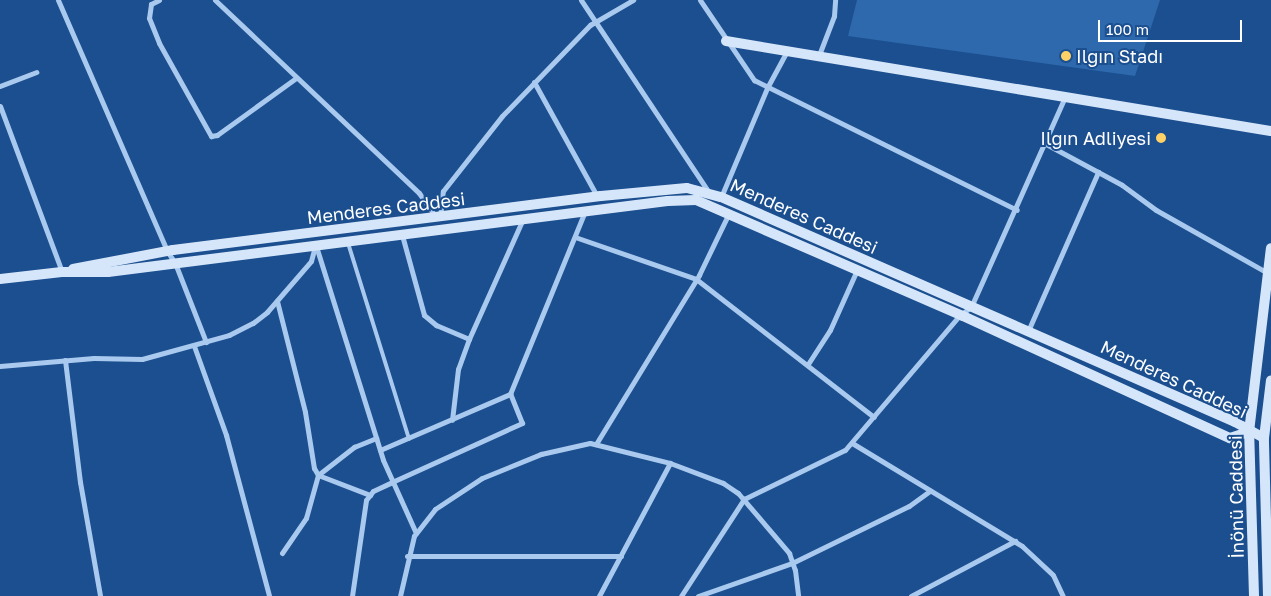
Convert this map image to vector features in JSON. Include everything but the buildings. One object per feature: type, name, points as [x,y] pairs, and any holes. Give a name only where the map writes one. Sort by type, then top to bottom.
[{"type":"main road","points":[[726,41],[820,55],[1271,131]]},
{"type":"main road","name":"Menderes Caddesi","points":[[62,272],[106,260],[167,251],[438,218],[597,196],[667,188],[710,193],[1235,422],[1250,432]]},
{"type":"main road","name":"Menderes Caddesi","points":[[0,279],[62,272],[108,272],[585,211],[685,200],[705,202],[1230,438],[1250,432]]},
{"type":"main road","name":"İnönü Caddesi","points":[[1254,596],[1250,432],[1271,248]]},
{"type":"main road","name":"İnönü Caddesi","points":[[1268,596],[1268,475],[1264,438],[1270,401],[1271,380]]},
{"type":"main road","points":[[1250,432],[1264,438]]},
{"type":"street","points":[[58,0],[167,251],[175,263],[206,342]]},
{"type":"street","points":[[159,0],[150,4],[149,18],[159,43],[205,129],[211,136],[218,135],[296,78]]},
{"type":"street","points":[[215,0],[418,192],[438,218]]},
{"type":"street","points":[[581,0],[710,193]]},
{"type":"street","points":[[438,218],[443,191],[502,116],[594,22],[633,0]]},
{"type":"street","points":[[700,0],[754,80],[1017,210]]},
{"type":"street","points":[[820,55],[834,16],[834,0]]},
{"type":"street","points":[[721,197],[767,88],[787,50]]},
{"type":"street","points":[[0,86],[36,72]]},
{"type":"street","points":[[534,82],[597,196]]},
{"type":"street","points":[[688,596],[681,596],[744,499],[846,450],[960,315],[971,307],[1017,210],[1065,97]]},
{"type":"street","points":[[0,106],[62,272]]},
{"type":"street","points":[[1046,144],[1122,185],[1156,210],[1268,273]]},
{"type":"street","points":[[1028,331],[1098,172]]},
{"type":"street","points":[[380,450],[510,394],[585,211]]},
{"type":"street","points":[[596,444],[696,279],[729,213]]},
{"type":"street","points":[[452,420],[458,369],[469,339],[524,219]]},
{"type":"street","points":[[402,234],[424,315],[436,325],[469,339]]},
{"type":"street","points":[[575,238],[696,279],[874,417]]},
{"type":"street","points":[[0,366],[65,360],[142,359],[206,342],[253,323],[277,301],[311,261],[315,245]]},
{"type":"street","points":[[315,245],[380,450],[392,482],[416,533]]},
{"type":"street","points":[[808,364],[830,330],[857,269]]},
{"type":"street","points":[[277,301],[318,475],[306,518],[282,553]]},
{"type":"street","points":[[194,346],[231,453],[269,596]]},
{"type":"street","points":[[65,360],[80,482],[100,596]]},
{"type":"street","points":[[352,596],[363,534],[364,504],[370,495],[392,482],[522,423],[510,394]]},
{"type":"street","points":[[318,475],[354,447],[376,438]]},
{"type":"street","points":[[852,443],[1015,542],[1042,562],[1063,596]]},
{"type":"street","points":[[400,596],[407,556],[416,533],[435,509],[482,478],[541,454],[596,444],[670,463],[723,483],[744,499],[789,553],[798,596]]},
{"type":"street","points":[[599,596],[670,463]]},
{"type":"street","points":[[318,475],[370,495]]},
{"type":"street","points":[[698,596],[792,564],[874,524],[930,491]]},
{"type":"street","points":[[911,596],[1015,542]]},
{"type":"street","points":[[407,556],[621,556]]},
{"type":"lane","points":[[347,241],[409,439]]},
{"type":"shaded area","name":"Ilgın Stadı","points":[[857,0],[1160,0],[1135,76],[848,36]]},
{"type":"place","name":"Ilgın Stadı","points":[[1066,56]]},
{"type":"place","name":"Ilgın Adliyesi","points":[[1161,138]]}]
